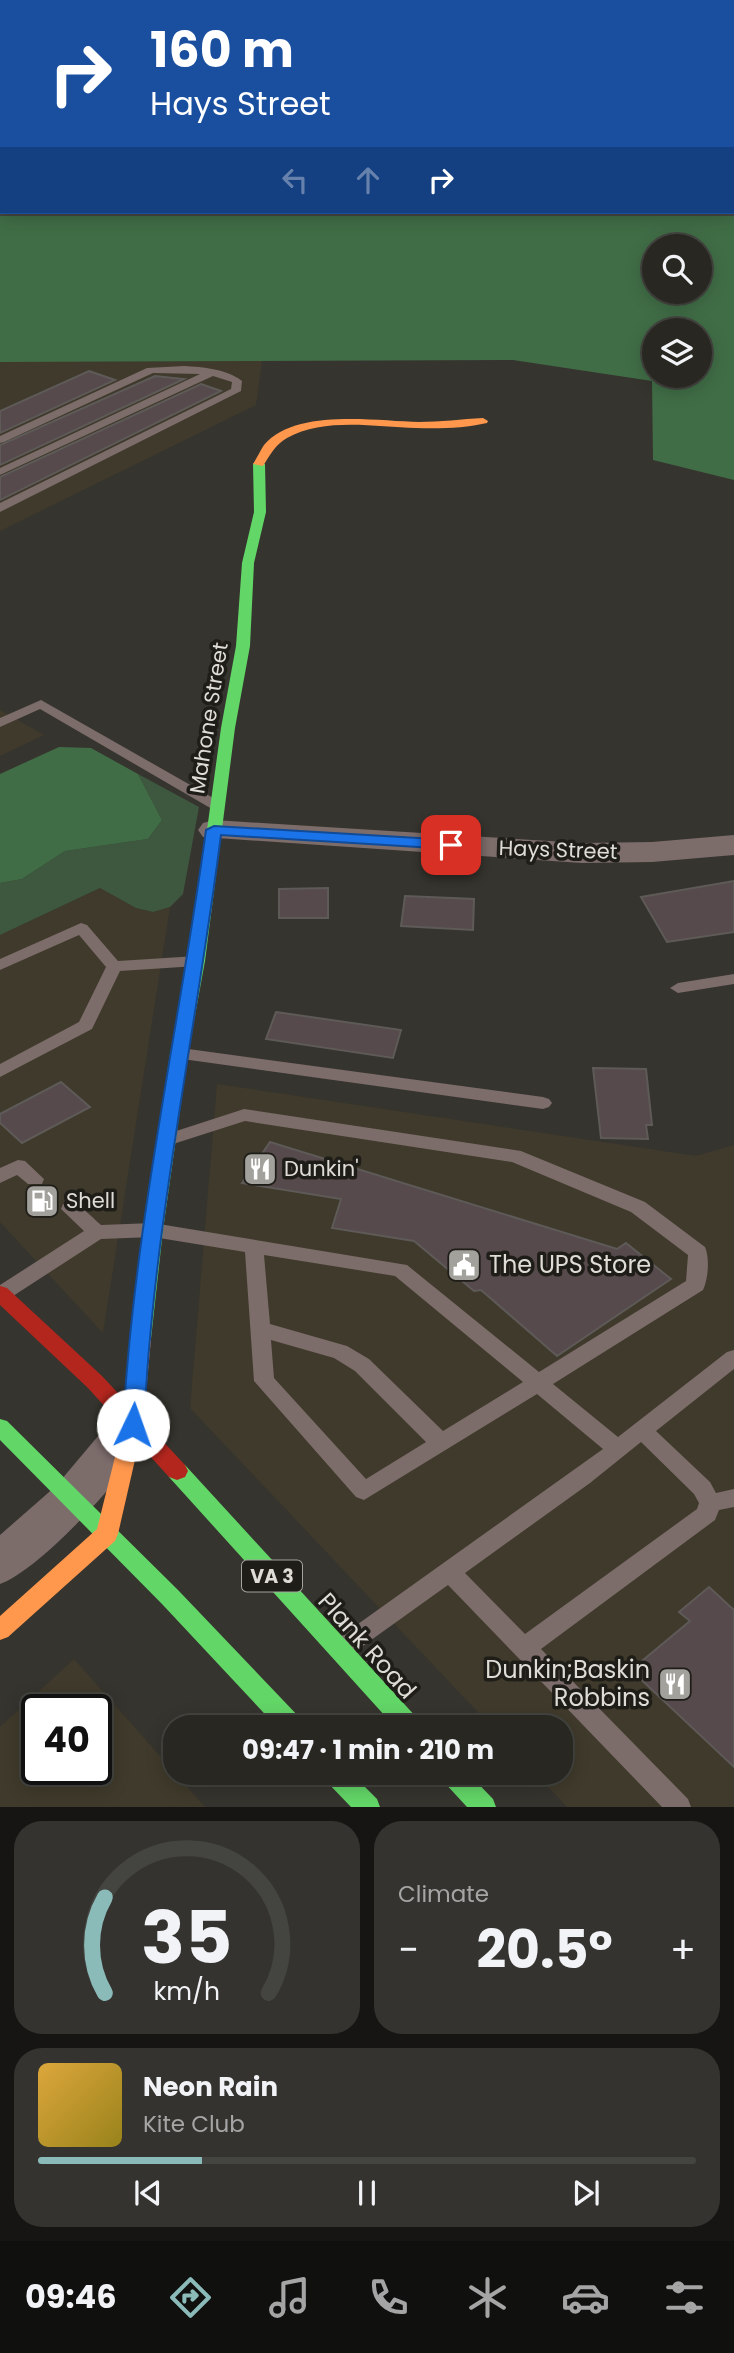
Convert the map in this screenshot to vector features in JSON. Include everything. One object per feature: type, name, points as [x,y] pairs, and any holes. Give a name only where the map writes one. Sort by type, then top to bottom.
[{"type":"main road","name":"Mahone Street","points":[[107,1534],[133,1425],[153,1230],[179,1054],[197,961],[243,646],[248,564],[260,512],[259,462],[266,449],[296,430],[316,425],[421,425],[483,421]]},
{"type":"main road","name":"Plank Road","points":[[1,1294],[95,1382],[399,1715]]},
{"type":"main road","points":[[0,1427],[170,1597],[282,1715]]},
{"type":"main road","points":[[0,1630],[107,1534]]},
{"type":"main road","points":[[347,1785],[368,1807]]},
{"type":"main road","points":[[463,1785],[484,1807]]},
{"type":"street","name":"Hays Street","points":[[216,818],[582,853],[652,852],[734,845]]},
{"type":"street","points":[[0,1564],[72,1499],[133,1425]]},
{"type":"lane","points":[[0,440],[150,370],[223,373],[237,381],[236,391],[0,508]]},
{"type":"lane","points":[[0,472],[212,372]]},
{"type":"lane","points":[[0,723],[41,704],[216,818]]},
{"type":"lane","points":[[0,965],[81,928],[114,966]]},
{"type":"lane","points":[[114,966],[197,961]]},
{"type":"lane","points":[[0,1071],[86,1025],[114,966]]},
{"type":"lane","points":[[678,988],[734,979]]},
{"type":"lane","points":[[179,1054],[542,1103]]},
{"type":"lane","points":[[166,1141],[244,1115],[515,1156],[638,1206],[698,1252],[696,1285],[363,1491],[264,1381],[254,1247]]},
{"type":"lane","points":[[0,1176],[18,1166],[35,1179]]},
{"type":"lane","points":[[70,1209],[97,1232]]},
{"type":"lane","points":[[1,1294],[97,1232],[153,1230],[400,1270],[618,1448]]},
{"type":"lane","points":[[260,1329],[340,1352],[362,1365],[441,1443]]},
{"type":"lane","points":[[340,1650],[618,1448],[734,1358]]},
{"type":"lane","points":[[524,1648],[707,1514],[710,1503],[702,1488],[642,1430]]},
{"type":"lane","points":[[710,1503],[734,1498]]},
{"type":"lane","points":[[448,1570],[680,1807]]},
{"type":"shaded area","points":[[262,361],[256,405],[0,531],[0,362]]},
{"type":"shaded area","points":[[0,710],[44,735],[0,756]]},
{"type":"shaded area","points":[[100,888],[136,908],[153,912],[170,907],[103,1333],[0,1222],[0,935]]},
{"type":"shaded area","points":[[217,1084],[696,1156],[734,1145],[734,1807],[567,1807],[546,1785],[573,1785],[573,1715],[481,1715],[190,1408]]},
{"type":"shaded area","points":[[74,1659],[105,1694],[36,1694]]},
{"type":"shaded area","points":[[112,1702],[163,1760],[163,1785],[186,1785],[205,1807],[0,1807],[0,1727],[21,1708],[21,1785],[112,1785]]},
{"type":"green space","points":[[0,214],[734,214],[734,480],[653,460],[652,388],[712,388],[712,318],[642,318],[642,379],[513,360],[0,362]]},
{"type":"green space","points":[[59,747],[91,748],[138,774],[162,820],[148,839],[65,851],[22,879],[0,883],[0,774]]},
{"type":"green space","points":[[138,774],[199,807],[183,894],[170,907],[153,912],[136,908],[100,888],[0,935],[0,883],[22,879],[65,851],[148,839],[162,820]]},
{"type":"building","points":[[89,371],[115,380],[0,433],[0,411]]},
{"type":"building","points":[[155,376],[184,379],[0,465],[0,445]]},
{"type":"building","points":[[201,384],[221,391],[0,500],[0,477]]},
{"type":"building","points":[[734,881],[734,932],[667,942],[641,897]]},
{"type":"building","points":[[328,888],[328,918],[279,918],[279,889]]},
{"type":"building","points":[[405,896],[474,899],[473,930],[401,926]]},
{"type":"building","points":[[276,1012],[401,1030],[393,1058],[266,1039]]},
{"type":"building","points":[[593,1068],[646,1069],[652,1125],[646,1125],[648,1139],[601,1138]]},
{"type":"building","points":[[61,1082],[90,1107],[22,1143],[0,1123],[0,1114]]},
{"type":"building","points":[[270,1142],[617,1249],[626,1243],[671,1279],[557,1356],[481,1290],[474,1291],[414,1241],[332,1228],[341,1199],[242,1183]]},
{"type":"building","points":[[709,1587],[734,1610],[734,1767],[631,1670],[690,1621],[679,1612]]},
{"type":"traffic: fast","points":[[141,1339],[153,1230],[179,1054],[197,961],[228,728],[243,646],[248,563],[260,512],[259,464]]},
{"type":"traffic: fast","points":[[0,1427],[170,1597],[282,1715]]},
{"type":"traffic: fast","points":[[177,1471],[399,1715]]},
{"type":"traffic: fast","points":[[347,1785],[368,1807]]},
{"type":"traffic: fast","points":[[463,1785],[484,1807]]},
{"type":"traffic: slow","points":[[259,464],[269,447],[284,435],[305,428],[353,423],[418,425],[483,421]]},
{"type":"traffic: slow","points":[[0,1630],[107,1534],[133,1425],[141,1339]]},
{"type":"traffic: jam","points":[[0,1293],[95,1382],[177,1471]]},
{"type":"place","name":"Dunkin'","points":[[260,1169]]},
{"type":"place","name":"Shell","points":[[42,1201]]},
{"type":"place","name":"The UPS Store","points":[[464,1265]]},
{"type":"place","name":"Dunkin;Baskin Robbins","points":[[675,1684]]},
{"type":"route","points":[[133,1425],[153,1230],[179,1054],[197,961],[214,830],[451,845]]}]
